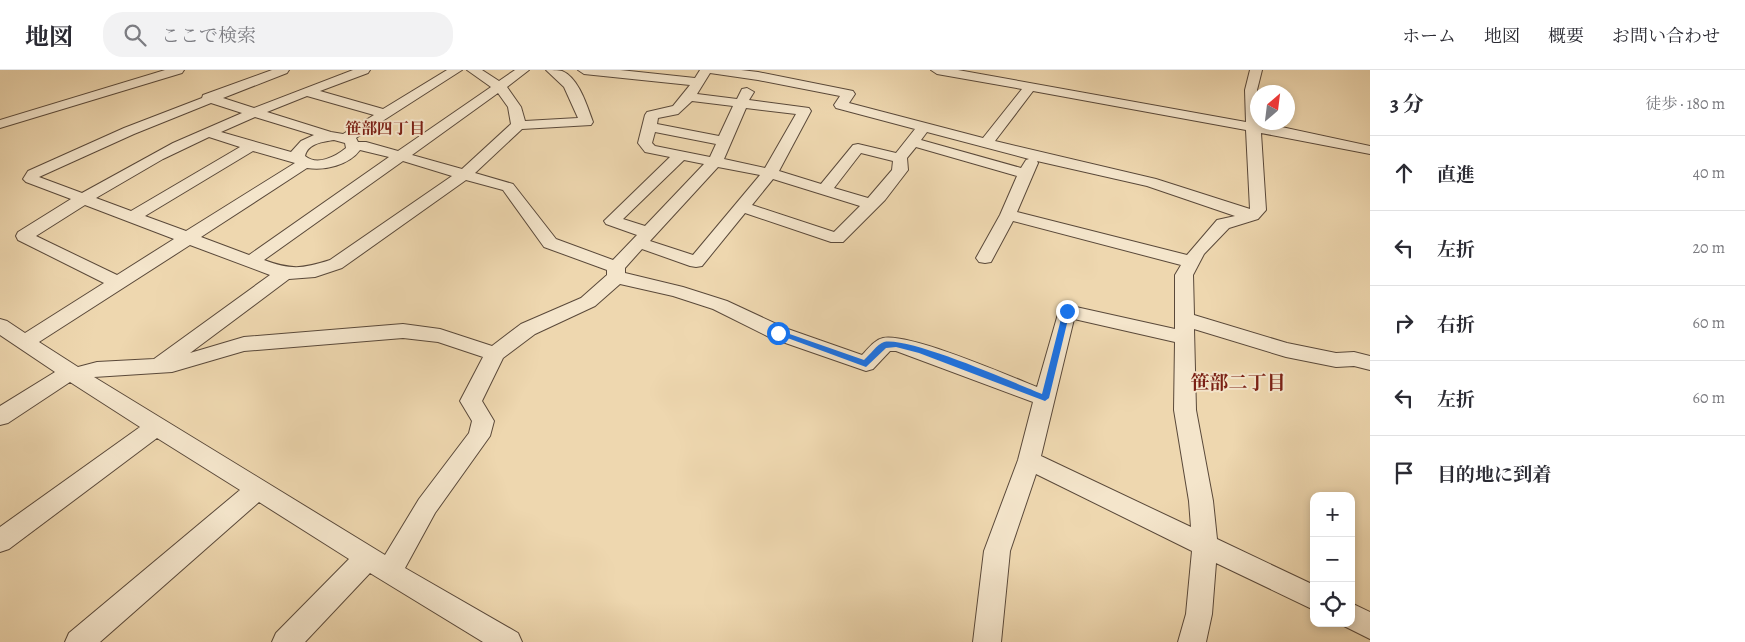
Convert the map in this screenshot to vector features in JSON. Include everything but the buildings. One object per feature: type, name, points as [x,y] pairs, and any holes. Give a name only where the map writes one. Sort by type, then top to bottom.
[{"type":"street","points":[[0,124],[178,70]]},
{"type":"street","points":[[283,70],[208,98],[86,150],[33,174],[30,179],[284,274],[315,271],[336,264],[466,174],[518,125],[586,122],[577,96],[564,77],[552,70]]},
{"type":"street","points":[[117,282],[24,236],[82,199],[176,147],[207,132],[364,70]]},
{"type":"street","points":[[207,132],[283,156],[327,163],[336,161],[349,154],[350,142],[385,114],[456,70]]},
{"type":"street","points":[[473,70],[499,86],[513,102],[518,117],[518,125]]},
{"type":"street","points":[[250,262],[523,70]]},
{"type":"street","points":[[584,70],[698,82]]},
{"type":"street","points":[[706,70],[681,109],[672,113],[652,114],[645,143],[650,149],[770,173],[870,204]]},
{"type":"street","points":[[713,70],[760,73],[848,94],[842,105],[986,144],[1150,182],[1252,216]]},
{"type":"street","points":[[937,70],[1250,126]]},
{"type":"street","points":[[1252,85],[1256,70]]},
{"type":"street","points":[[389,572],[427,506],[479,436],[483,421],[471,401],[495,354],[528,329],[588,302],[644,238],[715,162],[741,103],[760,73]]},
{"type":"street","points":[[986,144],[1030,87]]},
{"type":"street","points":[[307,92],[385,114]]},
{"type":"street","points":[[681,155],[612,222],[696,262],[770,173],[804,111],[689,97]]},
{"type":"street","points":[[208,98],[328,137],[508,187],[550,243],[616,272],[720,305],[778,333],[866,364],[884,345],[896,344],[921,351],[1045,398]]},
{"type":"street","points":[[648,127],[723,141]]},
{"type":"street","points":[[743,207],[837,238],[879,197],[900,170],[900,158],[923,128]]},
{"type":"street","points":[[1192,642],[1200,614],[1205,546],[1201,501],[1185,410],[1184,275],[1197,252],[1223,224],[1252,216],[1258,210],[1253,130]]},
{"type":"street","points":[[1268,130],[1370,150]]},
{"type":"street","points":[[301,160],[300,148],[314,140],[328,137]]},
{"type":"street","points":[[913,142],[1026,174]]},
{"type":"street","points":[[131,218],[252,146]]},
{"type":"street","points":[[825,189],[858,148],[900,158]]},
{"type":"street","points":[[986,258],[1008,215],[1034,156]]},
{"type":"street","points":[[25,342],[187,238],[301,160]]},
{"type":"street","points":[[327,163],[326,168],[328,170],[363,181]]},
{"type":"street","points":[[1008,215],[1192,262]]},
{"type":"street","points":[[158,366],[284,274]]},
{"type":"street","points":[[987,642],[997,551],[1029,460],[1067,311],[1184,328],[1336,360],[1354,359],[1370,363]]},
{"type":"street","points":[[0,326],[156,427],[500,640]]},
{"type":"street","points":[[0,417],[72,374],[97,369],[158,366],[190,360],[244,344],[403,331],[440,336],[495,354]]},
{"type":"street","points":[[0,541],[156,427]]},
{"type":"street","points":[[1029,460],[1310,596]]},
{"type":"street","points":[[79,642],[257,490]]},
{"type":"street","points":[[286,642],[368,557]]},
{"type":"street","points":[[1355,618],[1370,626]]},
{"type":"district","name":"笹部四丁目","points":[[385,129]]},
{"type":"district","name":"笹部二丁目","points":[[1238,383]]},
{"type":"route","points":[[778,333],[866,364],[884,345],[896,344],[921,351],[1045,398],[1067,311]]}]
